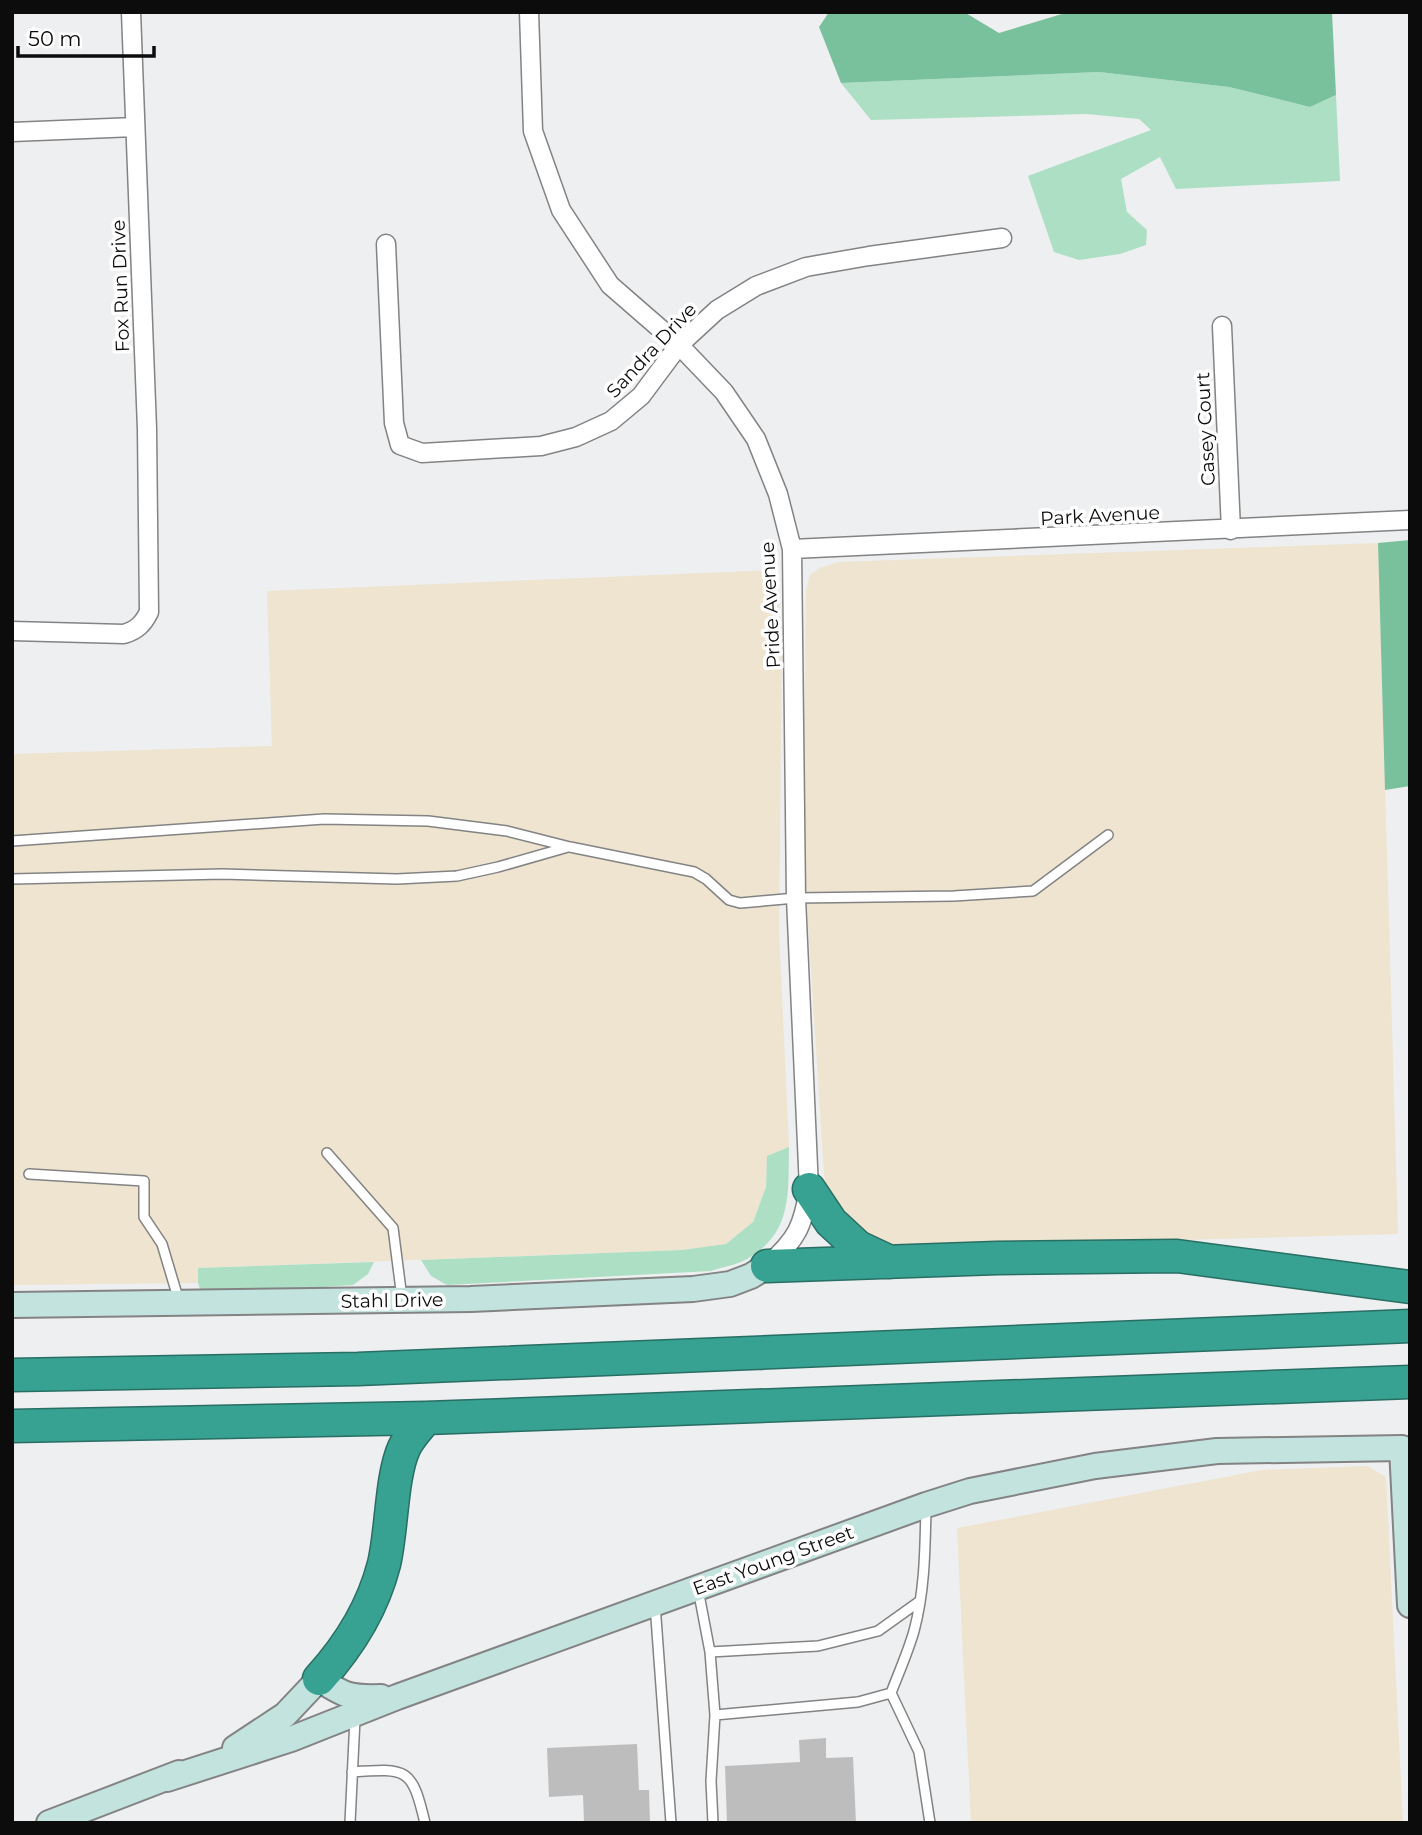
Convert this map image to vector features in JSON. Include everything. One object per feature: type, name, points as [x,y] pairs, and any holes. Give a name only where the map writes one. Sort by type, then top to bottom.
[{"type":"highway","points":[[809,1189],[831,1222],[858,1247],[891,1262]]},
{"type":"highway","points":[[767,1266],[997,1258],[1177,1256],[1410,1287]]},
{"type":"highway","points":[[12,1375],[358,1369],[1410,1326]]},
{"type":"highway","points":[[12,1426],[426,1418],[1410,1382]]},
{"type":"highway","points":[[319,1679],[346,1646],[362,1620],[377,1586],[384,1562],[404,1448],[426,1418]]},
{"type":"main road","name":"Stahl Drive","points":[[12,1305],[471,1299],[693,1289],[730,1284],[767,1266]]},
{"type":"main road","points":[[1406,1448],[1410,1605]]},
{"type":"main road","name":"East Young Street","points":[[49,1823],[167,1779],[291,1738],[926,1504],[970,1491],[1095,1466],[1217,1451],[1406,1448]]},
{"type":"main road","points":[[319,1679],[353,1698],[397,1697]]},
{"type":"main road","name":"East Young Street","points":[[167,1779],[243,1742],[285,1715],[319,1679]]},
{"type":"street","name":"Fox Run Drive","points":[[12,631],[112,635],[136,630],[145,622],[149,612],[146,429],[131,12]]},
{"type":"street","name":"Pride Avenue","points":[[529,12],[533,131],[561,210],[610,285],[679,345],[724,392],[756,439],[778,494],[792,549],[796,898],[809,1189],[797,1234],[767,1266]]},
{"type":"street","points":[[12,132],[135,127]]},
{"type":"street","name":"Sandra Drive","points":[[386,244],[394,423],[400,445],[422,453],[541,446],[576,437],[611,421],[641,396],[679,345],[717,310],[756,286],[806,267],[1002,238]]},
{"type":"street","name":"Casey Court","points":[[1222,326],[1231,530]]},
{"type":"street","name":"Park Avenue","points":[[792,549],[1410,520]]},
{"type":"lane","points":[[12,841],[324,819],[428,821],[507,831],[694,872],[729,900],[740,903],[796,898],[954,896],[1033,891],[1108,835]]},
{"type":"lane","points":[[12,879],[222,874],[397,880],[457,876],[570,846]]},
{"type":"lane","points":[[327,1153],[393,1228],[403,1300]]},
{"type":"lane","points":[[29,1174],[144,1181],[144,1217],[162,1244],[179,1303]]},
{"type":"lane","points":[[926,1504],[921,1601],[914,1633],[891,1693],[919,1752],[930,1823]]},
{"type":"lane","points":[[698,1587],[710,1653],[715,1715],[710,1781],[713,1823]]},
{"type":"lane","points":[[710,1653],[818,1646],[878,1631],[921,1601]]},
{"type":"lane","points":[[655,1603],[671,1823]]},
{"type":"lane","points":[[715,1715],[858,1702],[891,1693]]},
{"type":"lane","points":[[350,1823],[356,1713]]},
{"type":"lane","points":[[352,1772],[379,1770],[404,1773],[414,1782],[425,1823]]},
{"type":"shaded area","points":[[1378,543],[1398,1234],[893,1248],[863,1240],[827,1192],[824,1174],[803,844],[806,590],[810,575],[820,568],[838,562]]},
{"type":"shaded area","points":[[777,570],[782,644],[779,932],[789,1147],[767,1157],[766,1187],[753,1222],[726,1244],[682,1250],[198,1268],[198,1283],[12,1285],[12,754],[272,746],[267,591]]},
{"type":"shaded area","points":[[1367,1466],[1386,1477],[1403,1823],[971,1823],[957,1528],[1262,1470]]},
{"type":"green space","points":[[829,12],[964,12],[999,33],[1062,14],[1078,12],[1332,12],[1336,95],[1310,107],[1229,87],[1099,72],[841,83],[819,27]]},
{"type":"green space","points":[[1099,72],[1229,87],[1310,107],[1336,95],[1340,181],[1176,189],[1160,157],[1121,179],[1127,212],[1147,230],[1146,245],[1120,254],[1079,260],[1054,252],[1028,176],[1151,130],[1139,119],[1086,114],[871,120],[841,83]]},
{"type":"green space","points":[[1410,540],[1410,786],[1385,790],[1378,543]]},
{"type":"green space","points":[[789,1147],[787,1195],[780,1224],[762,1249],[734,1264],[711,1271],[447,1285],[431,1276],[421,1260],[682,1250],[726,1244],[753,1222],[766,1187],[767,1156]]},
{"type":"green space","points":[[374,1262],[368,1274],[353,1285],[202,1295],[198,1283],[198,1268]]},
{"type":"building","points":[[826,1738],[826,1758],[853,1757],[856,1823],[727,1823],[725,1766],[800,1762],[799,1740]]},
{"type":"building","points":[[637,1744],[639,1790],[649,1790],[650,1823],[584,1823],[583,1795],[549,1797],[547,1748]]}]
